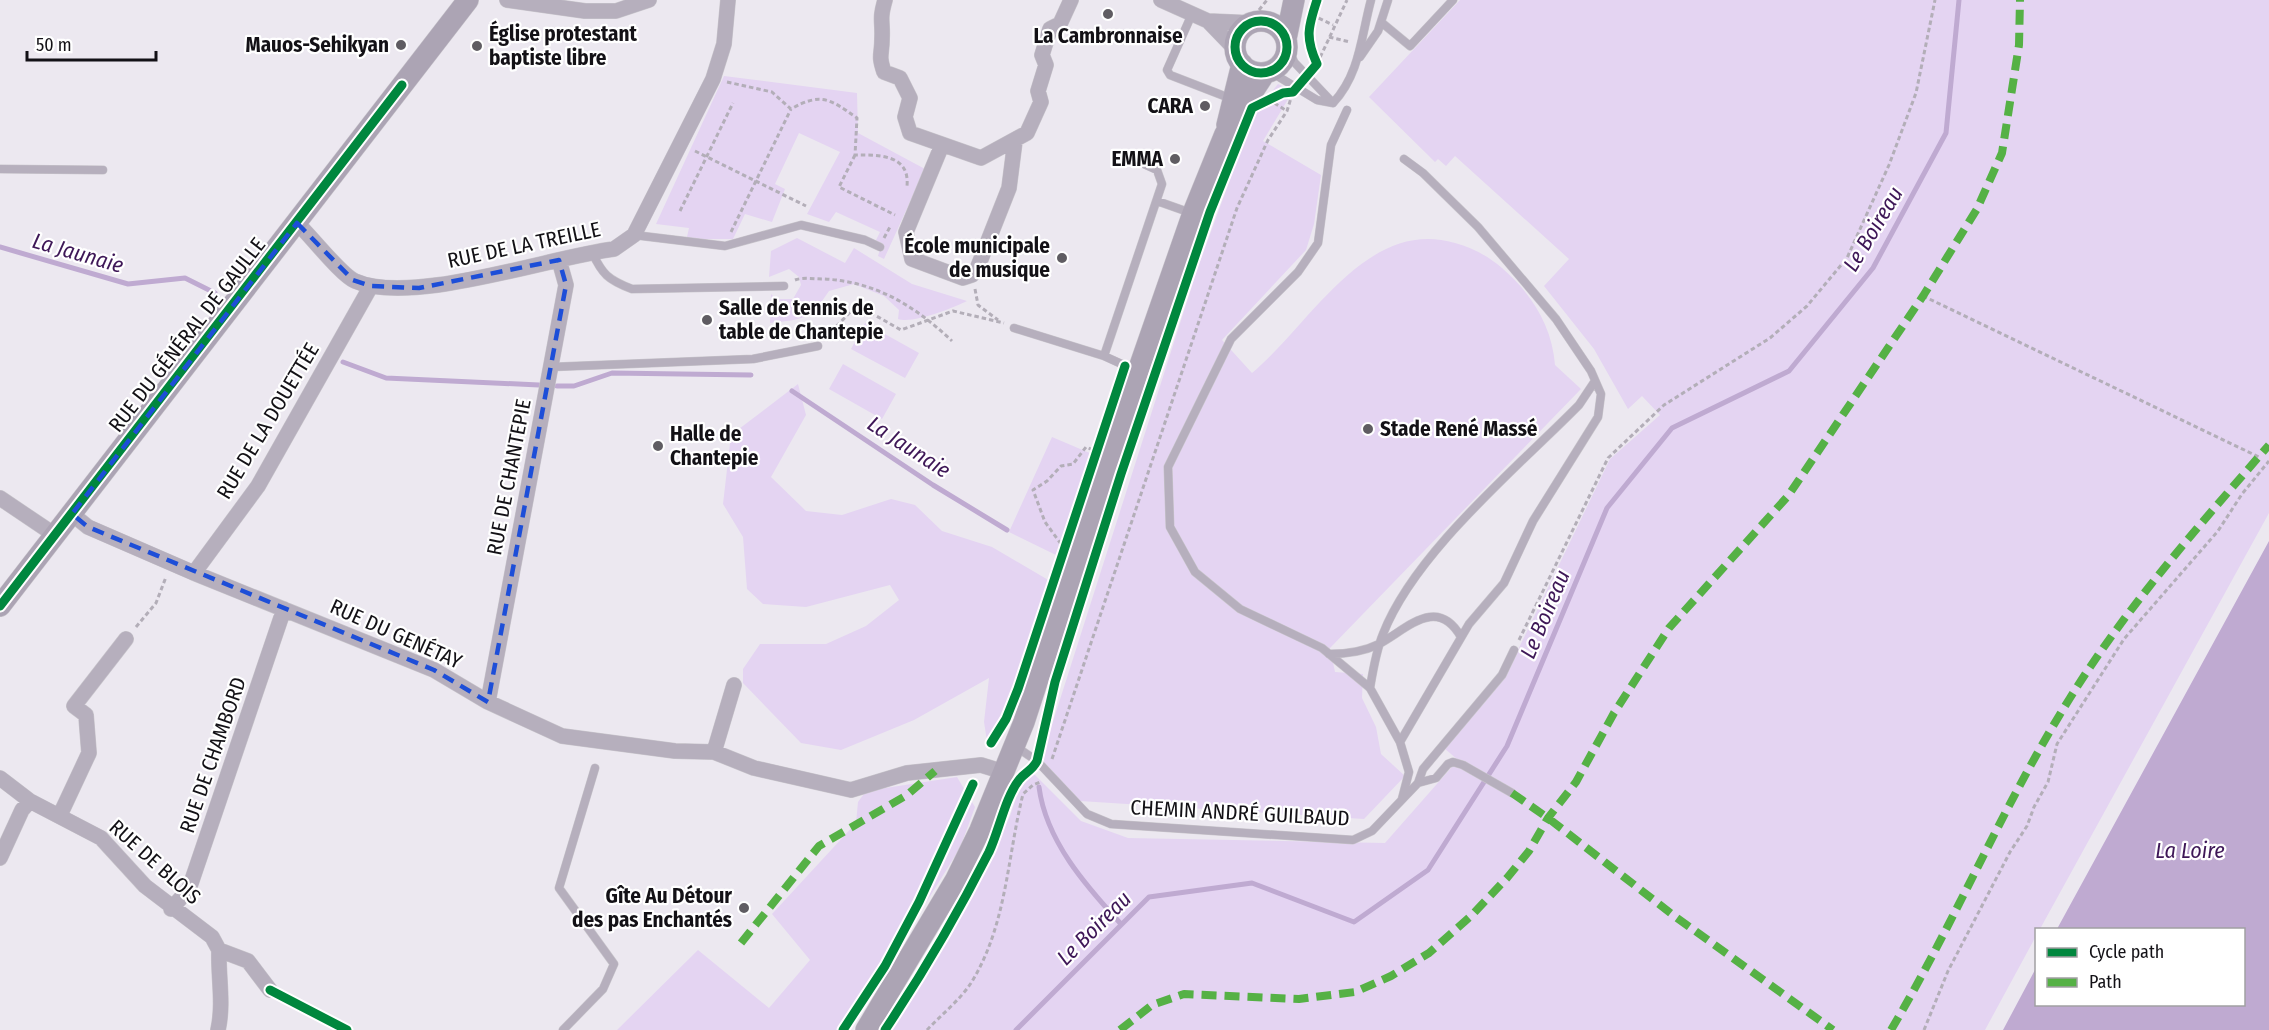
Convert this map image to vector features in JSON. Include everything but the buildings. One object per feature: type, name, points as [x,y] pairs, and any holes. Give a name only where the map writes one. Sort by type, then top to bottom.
[{"type":"main road","name":"RUE DU GÉNÉRAL DE GAULLE","points":[[0,606],[468,0]]},
{"type":"main road","points":[[866,1030],[955,881],[1009,781],[1015,746],[1138,371],[1193,213],[1225,134],[1239,57],[1238,36],[1285,0]]},
{"type":"main road","points":[[1225,134],[1267,72],[1282,63],[1294,0]]},
{"type":"main road","points":[[1256,22],[1277,27],[1286,41]]},
{"type":"main road","points":[[1239,57],[1254,72],[1267,72]]},
{"type":"street","points":[[507,0],[585,11],[616,11],[649,0]]},
{"type":"street","points":[[634,235],[713,79],[724,44],[728,0]]},
{"type":"street","points":[[885,0],[879,20],[883,40],[878,56],[885,72],[900,78],[910,98],[905,117],[910,134],[981,158],[1027,133],[1041,102],[1038,91],[1046,65],[1042,55],[1050,29],[1060,24],[1071,0]]},
{"type":"street","points":[[1161,0],[1209,21],[1256,22]]},
{"type":"street","points":[[1209,21],[1239,57]]},
{"type":"street","points":[[942,145],[906,232],[912,259],[963,278],[972,275],[977,269],[1009,188],[1015,141]]},
{"type":"street","name":"RUE DE LA TREILLE","points":[[297,223],[353,280],[371,286],[419,288],[614,249],[634,235]]},
{"type":"street","name":"RUE DE CHANTEPIE","points":[[488,702],[566,285],[559,260]]},
{"type":"street","name":"RUE DE LA DOUETTÉE","points":[[194,573],[258,486],[371,286]]},
{"type":"street","points":[[0,498],[55,535]]},
{"type":"street","name":"RUE DU GENÉTAY","points":[[72,514],[88,527],[171,561],[194,573],[434,670],[488,702],[562,736],[675,751],[714,752],[754,768],[851,790],[907,773],[981,765],[1009,781]]},
{"type":"street","name":"RUE DE CHAMBORD","points":[[171,909],[189,889],[284,609]]},
{"type":"street","points":[[60,815],[89,753],[86,715],[74,706],[126,639]]},
{"type":"street","points":[[714,752],[734,685]]},
{"type":"street","name":"RUE DE BLOIS","points":[[0,778],[30,801],[101,838],[145,886],[171,909],[212,937],[219,950],[248,961],[270,990]]},
{"type":"street","points":[[0,858],[30,801]]},
{"type":"street","points":[[218,1030],[222,1009],[218,978],[219,950]]},
{"type":"lane","points":[[1358,61],[1371,0]]},
{"type":"lane","points":[[1333,103],[1345,90],[1358,61],[1378,32],[1388,0]]},
{"type":"lane","points":[[1381,22],[1410,46],[1453,0]]},
{"type":"lane","points":[[1192,14],[1167,70],[1170,75],[1232,99]]},
{"type":"lane","points":[[1286,41],[1294,62],[1333,103]]},
{"type":"lane","points":[[1267,72],[1317,100],[1333,103]]},
{"type":"lane","points":[[1347,110],[1331,145],[1318,243],[1298,272],[1231,339],[1168,467],[1170,527],[1196,572],[1240,609],[1329,654],[1370,688],[1400,742],[1409,772],[1402,799]]},
{"type":"lane","points":[[1104,356],[1162,184],[1157,170],[1124,155]]},
{"type":"lane","points":[[1400,742],[1469,624],[1504,583],[1533,521],[1598,417],[1601,394],[1556,319],[1478,227],[1423,173],[1404,159]]},
{"type":"lane","points":[[0,169],[104,170]]},
{"type":"lane","points":[[1157,201],[1193,213]]},
{"type":"lane","points":[[634,235],[725,246],[801,225],[864,240],[880,247]]},
{"type":"lane","points":[[592,252],[601,272],[617,283],[632,289],[783,286]]},
{"type":"lane","points":[[1014,328],[1104,356],[1138,371]]},
{"type":"lane","points":[[551,367],[753,359],[818,346]]},
{"type":"lane","points":[[1370,688],[1380,643],[1414,579],[1446,538],[1579,405],[1595,381]]},
{"type":"lane","points":[[1329,654],[1355,652],[1380,643],[1410,623],[1435,616],[1454,624],[1461,637]]},
{"type":"lane","points":[[1418,783],[1423,769],[1502,675],[1514,650]]},
{"type":"lane","name":"CHEMIN ANDRÉ GUILBAUD","points":[[1015,746],[1037,761],[1087,814],[1111,824],[1353,840],[1372,831],[1418,783],[1436,778],[1448,764],[1463,765],[1512,793]]},
{"type":"lane","points":[[563,1030],[603,989],[614,964],[559,888],[595,768]]},
{"type":"path","points":[[1315,59],[1329,37],[1333,24],[1347,0]]},
{"type":"path","points":[[1514,650],[1608,458],[1664,405],[1770,338],[1807,306],[1847,258],[1888,165],[1916,93],[1935,0]]},
{"type":"path","points":[[1310,25],[1313,11],[1333,24]]},
{"type":"path","points":[[1329,37],[1360,45]]},
{"type":"path","points":[[713,79],[772,92],[790,109]]},
{"type":"path","points":[[927,1030],[970,984],[986,952],[1005,900],[1016,822],[1023,794],[1033,785],[1045,780],[1230,227],[1253,171],[1268,140],[1287,111],[1293,92],[1283,93],[1262,104]]},
{"type":"path","points":[[725,246],[790,109],[809,99],[831,100],[857,118],[855,155],[839,186],[895,215]]},
{"type":"path","points":[[680,211],[733,103]]},
{"type":"path","points":[[680,144],[806,206]]},
{"type":"path","points":[[855,155],[889,156],[900,161],[908,180],[906,192]]},
{"type":"path","points":[[880,247],[899,207]]},
{"type":"path","points":[[972,275],[978,305],[999,321],[1014,328]]},
{"type":"path","points":[[783,286],[799,279],[847,280],[891,294],[930,320],[951,341]]},
{"type":"path","points":[[1923,296],[2259,457]]},
{"type":"path","points":[[818,346],[857,305],[901,330],[953,311],[999,321]]},
{"type":"path","points":[[1066,550],[1045,522],[1033,490],[1047,481],[1061,465],[1073,464],[1086,447],[1098,451]]},
{"type":"path","points":[[1924,1030],[1948,971],[2048,782],[2057,744],[2124,639],[2218,531],[2242,494],[2269,461]]},
{"type":"path","points":[[126,639],[156,603],[171,561]]},
{"type":"path","points":[[1009,781],[1009,801]]},
{"type":"highlighted area","points":[[297,223],[353,280],[371,286],[419,288],[559,260],[566,285],[488,702],[434,670],[88,527],[72,514]]},
{"type":"shaded area","points":[[1460,0],[2269,0],[2269,513],[2041,928],[2035,928],[2035,938],[1985,1030],[888,1030],[928,970],[983,873],[1010,816],[1020,786],[1034,774],[1081,821],[1128,838],[1385,843],[1458,760],[1444,748],[1504,679],[1610,459],[1660,415],[1642,396],[1628,409],[1594,349],[1544,286],[1569,259],[1455,156],[1446,166],[1438,159],[1435,162],[1369,97]]},
{"type":"shaded area","points":[[724,76],[857,93],[858,133],[925,169],[884,259],[878,256],[881,246],[875,242],[880,232],[836,212],[829,222],[807,214],[840,152],[799,133],[775,184],[785,189],[772,222],[745,214],[733,239],[691,239],[687,237],[689,228],[656,224]]},
{"type":"shaded area","points":[[1278,84],[1293,91],[1263,141],[1321,175],[1314,224],[1306,250],[1222,340],[1252,373],[1274,353],[1342,280],[1367,260],[1394,246],[1423,239],[1455,243],[1474,250],[1513,278],[1531,300],[1545,324],[1555,365],[1581,389],[1330,648],[1335,672],[1363,674],[1362,698],[1376,727],[1381,754],[1405,776],[1364,819],[1080,801],[1041,759],[1198,267],[1254,114]]},
{"type":"shaded area","points":[[797,238],[845,263],[854,248],[912,284],[967,301],[923,317],[898,319],[899,310],[884,296],[854,284],[829,291],[817,308],[799,319],[770,323],[771,294],[776,299],[793,299],[801,285],[799,277],[789,269],[769,277],[771,251]]},
{"type":"shaded area","points":[[865,323],[919,353],[905,378],[851,349]]},
{"type":"shaded area","points":[[843,364],[896,394],[882,419],[829,389]]},
{"type":"shaded area","points":[[798,384],[806,415],[771,477],[806,511],[842,515],[891,499],[915,505],[942,531],[992,547],[1050,581],[1001,719],[987,741],[984,722],[989,678],[914,720],[841,750],[801,743],[743,683],[743,669],[760,644],[826,644],[866,626],[899,600],[890,585],[806,607],[763,604],[747,589],[743,537],[723,504],[731,435]]},
{"type":"shaded area","points":[[1052,437],[1092,454],[1056,555],[1009,532]]},
{"type":"shaded area","points":[[957,777],[975,807],[960,848],[847,1030],[617,1030],[698,950],[769,1008],[810,960],[772,914],[856,823],[858,802],[866,791]]},
{"type":"water","name":"La Loire","points":[[2269,541],[2269,1030],[2003,1030],[2035,970],[2035,1006],[2245,1006],[2245,928],[2058,928]]},
{"type":"waterway","name":"Le Boireau","points":[[1016,1030],[1149,897],[1252,883],[1354,922],[1428,870],[1507,746],[1607,508],[1672,428],[1789,371],[1873,268],[1946,133],[1959,0]]},
{"type":"waterway","name":"La Jaunaie","points":[[0,247],[128,284],[185,278],[215,293]]},
{"type":"waterway","name":"La Jaunaie","points":[[343,362],[386,378],[539,385]]},
{"type":"waterway","name":"La Jaunaie","points":[[557,386],[574,386],[612,373],[751,375]]},
{"type":"waterway","name":"La Jaunaie","points":[[792,391],[933,485],[1007,530]]},
{"type":"waterway","name":"La Jaunaie","points":[[1039,787],[1050,826],[1069,861],[1121,924]]},
{"type":"marked path","points":[[1120,1030],[1152,1005],[1184,994],[1299,999],[1355,992],[1391,976],[1429,953],[1471,916],[1507,878],[1529,851],[1548,818],[1576,782],[1614,713],[1669,628],[1788,496],[1923,296],[1977,209],[2002,153],[2019,45],[2020,0]]},
{"type":"marked path","points":[[1891,1030],[1937,948],[2023,780],[2070,698],[2115,631],[2140,599],[2190,536],[2269,445]]},
{"type":"marked path","points":[[741,943],[819,846],[907,795],[935,771]]},
{"type":"marked path","points":[[1512,793],[1548,818],[1673,915],[1833,1030]]},
{"type":"cycle path","points":[[885,1030],[926,965],[977,875],[993,844],[1014,787],[1037,761],[1055,682],[1121,474],[1210,212],[1252,108],[1283,93],[1293,92],[1317,64],[1309,39],[1317,0]]},
{"type":"cycle path","points":[[1261,21],[1271,23],[1279,29],[1285,37],[1287,47],[1285,57],[1279,65],[1271,71],[1261,73],[1251,71],[1243,65],[1237,57],[1235,47],[1237,37],[1243,29],[1251,23],[1261,21]]},
{"type":"cycle path","points":[[0,606],[402,85]]},
{"type":"cycle path","points":[[991,743],[1006,719],[1018,689],[1125,366]]},
{"type":"cycle path","points":[[843,1030],[885,966],[919,902],[973,784]]},
{"type":"cycle path","points":[[270,990],[347,1030]]},
{"type":"place","name":"La Cambronnaise","points":[[1108,14]]},
{"type":"place","name":"Mauos-Sehikyan","points":[[401,45]]},
{"type":"place","name":"Église protestant baptiste libre","points":[[477,46]]},
{"type":"place","name":"CARA","points":[[1205,106]]},
{"type":"place","name":"EMMA","points":[[1175,159]]},
{"type":"place","name":"École municipale de musique","points":[[1062,258]]},
{"type":"place","name":"Salle de tennis de table de Chantepie","points":[[707,320]]},
{"type":"place","name":"Stade René Massé","points":[[1368,429]]},
{"type":"place","name":"Halle de Chantepie","points":[[658,446]]},
{"type":"place","name":"Gîte Au Détour des pas Enchantés","points":[[744,908]]}]
